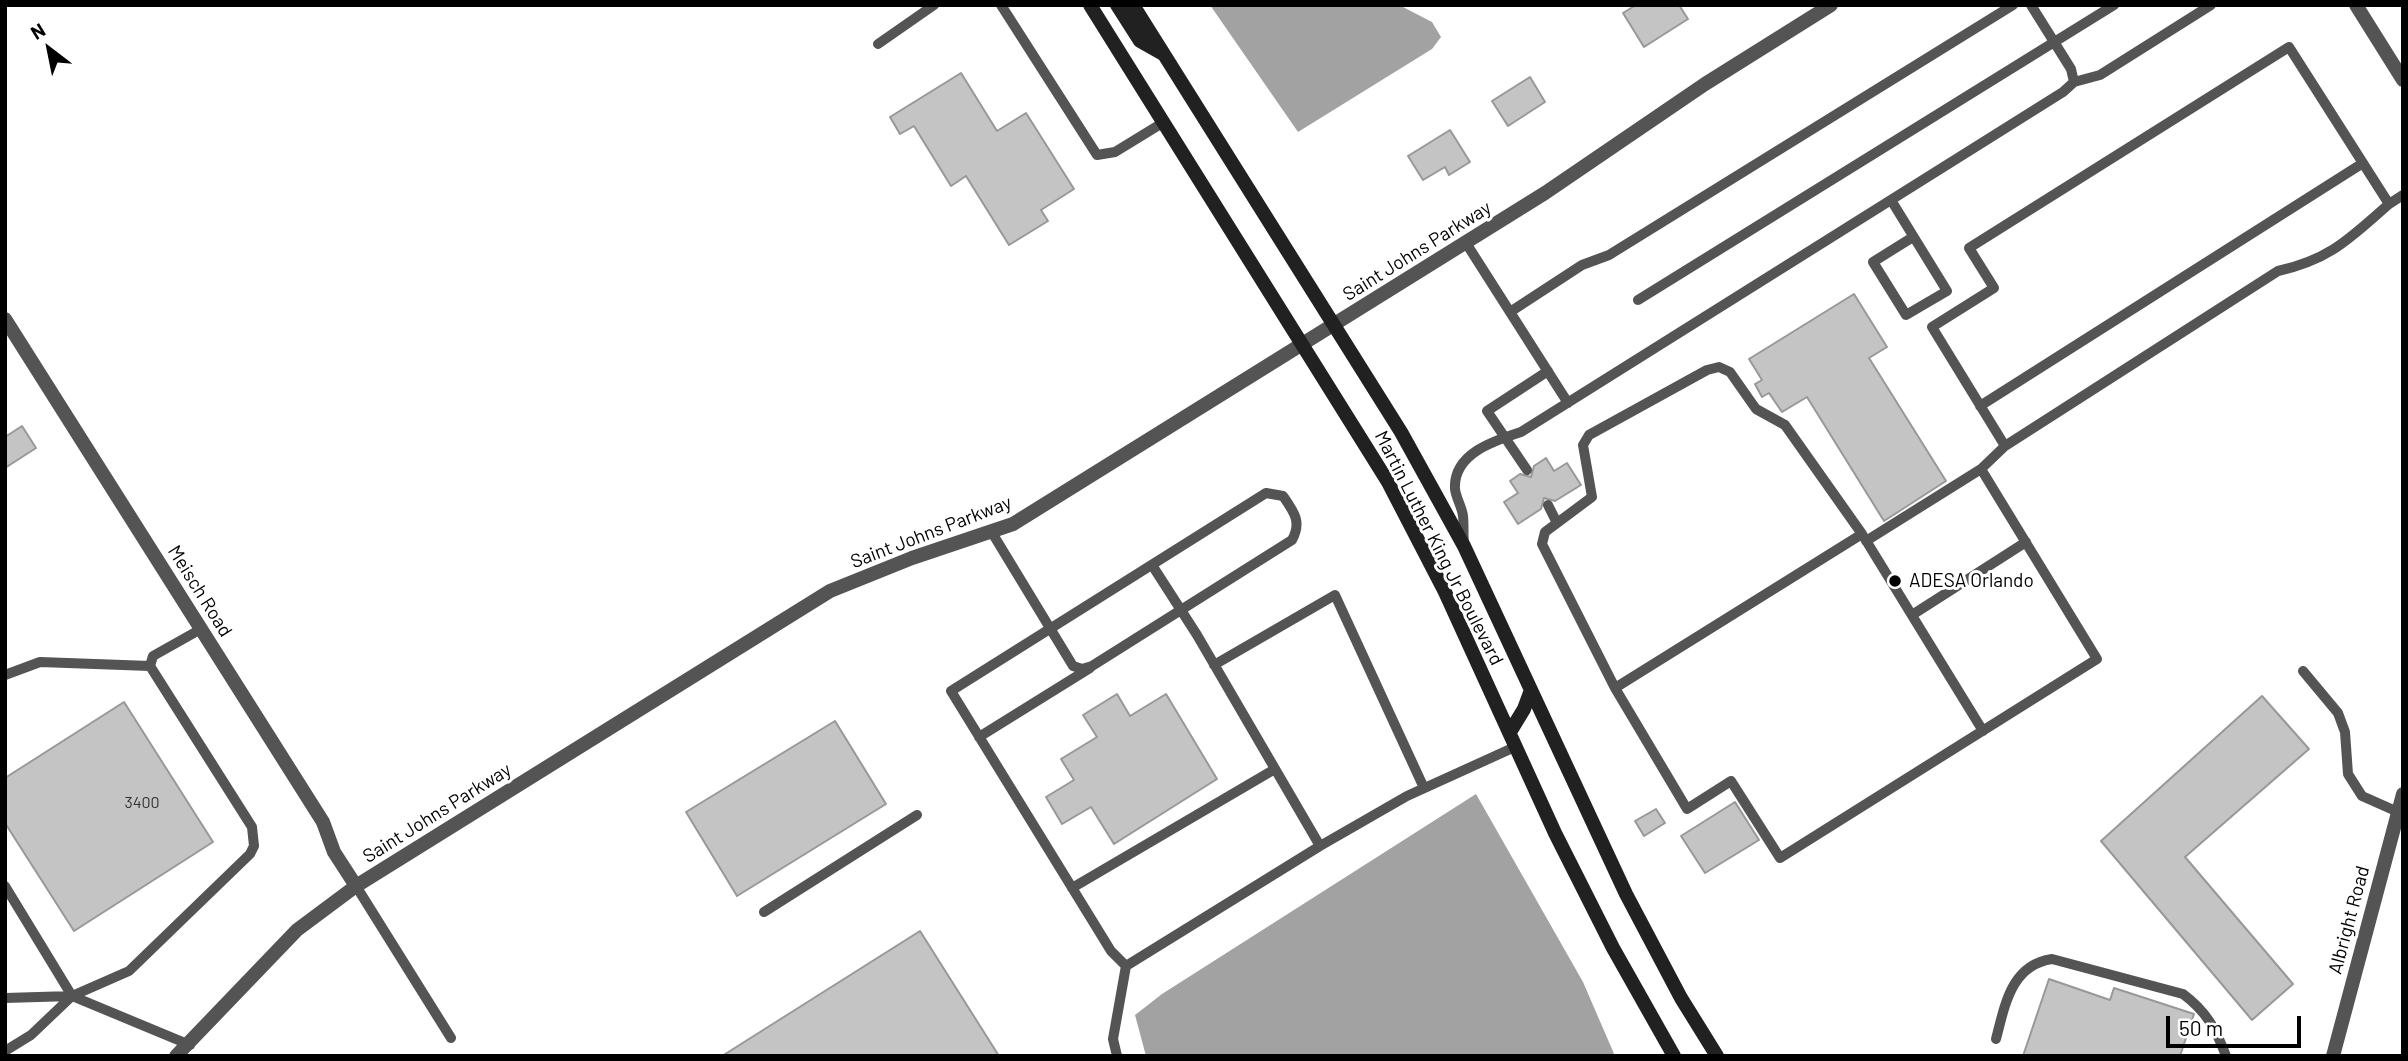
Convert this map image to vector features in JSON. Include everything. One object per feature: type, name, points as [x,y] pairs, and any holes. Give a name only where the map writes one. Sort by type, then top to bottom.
[{"type":"main road","name":"Martin Luther King Jr Boulevard","points":[[1090,5],[1388,482],[1445,592],[1555,833],[1613,948],[1674,1056]]},
{"type":"main road","points":[[1117,5],[1140,41],[1164,55]]},
{"type":"main road","name":"Martin Luther King Jr Boulevard","points":[[1133,5],[1401,432],[1464,546],[1626,894],[1681,998],[1717,1056]]},
{"type":"main road","points":[[1510,732],[1524,709],[1531,690]]},
{"type":"street","name":"Saint Johns Parkway","points":[[176,1056],[190,1045],[297,930],[356,886],[830,591],[912,558],[1013,524],[1466,243],[1830,5]]},
{"type":"street","points":[[2356,5],[2403,80]]},
{"type":"street","name":"Meisch Road","points":[[5,319],[323,822],[334,852],[356,886]]},
{"type":"street","name":"Albright Road","points":[[2333,1056],[2403,794]]},
{"type":"lane","points":[[878,44],[934,5]]},
{"type":"lane","points":[[1001,5],[1065,109],[1097,155],[1115,152],[1164,122]]},
{"type":"lane","points":[[1510,312],[1582,265],[1609,256],[2013,5]]},
{"type":"lane","points":[[2031,5],[2071,69],[2074,82]]},
{"type":"lane","points":[[1638,300],[2114,5]]},
{"type":"lane","points":[[1464,546],[1463,514],[1455,490],[1458,471],[1471,455],[1521,432],[2063,93],[2074,82],[2100,75],[2211,5]]},
{"type":"lane","points":[[2005,446],[1932,327],[1994,288],[1969,248],[2289,47],[2389,204]]},
{"type":"lane","points":[[1980,406],[2363,163]]},
{"type":"lane","points":[[1615,688],[1981,469],[2005,446],[2278,271],[2301,266],[2336,250],[2402,195]]},
{"type":"lane","points":[[1891,200],[1947,291],[1906,315],[1873,262],[1913,237]]},
{"type":"lane","points":[[1466,243],[1568,403]]},
{"type":"lane","points":[[1981,469],[2097,659],[1983,731],[1780,858],[1731,781],[1687,809],[1615,688],[1542,544],[1545,532],[1592,497],[1583,446],[1589,435],[1707,370],[1719,368],[1730,372],[1756,409],[1766,418],[1785,425],[1864,538],[1983,731]]},
{"type":"lane","points":[[1527,470],[1487,411],[1548,371]]},
{"type":"lane","points":[[979,737],[1292,540],[1297,530],[1297,517],[1283,496],[1266,493],[951,691],[979,737],[1111,951],[1126,966]]},
{"type":"lane","points":[[1548,505],[1557,523]]},
{"type":"lane","points":[[991,531],[1073,666],[1082,669],[1092,666]]},
{"type":"lane","points":[[1912,615],[2026,542]]},
{"type":"lane","points":[[1152,565],[1214,664],[1320,846]]},
{"type":"lane","points":[[1214,664],[1335,595],[1424,788]]},
{"type":"lane","points":[[5,1051],[31,1035],[72,996],[129,971],[250,855],[254,846],[251,827],[150,666],[153,656],[201,629]]},
{"type":"lane","points":[[5,675],[40,662],[150,666]]},
{"type":"lane","points":[[2303,671],[2338,713],[2345,732],[2348,774],[2362,796],[2398,812]]},
{"type":"lane","points":[[1117,1056],[1114,1039],[1126,966],[1320,846],[1424,788],[1517,746]]},
{"type":"lane","points":[[1072,888],[1275,769]]},
{"type":"lane","points":[[764,912],[917,815]]},
{"type":"lane","points":[[5,886],[72,996]]},
{"type":"lane","points":[[356,886],[452,1038]]},
{"type":"lane","points":[[1996,1039],[2009,991],[2020,974],[2038,961],[2052,959],[2183,994],[2201,1007],[2215,1027],[2226,1056]]},
{"type":"lane","points":[[5,998],[72,996],[190,1045]]},
{"type":"shaded area","points":[[1210,5],[1399,5],[1432,22],[1441,37],[1432,49],[1298,132]]},
{"type":"shaded area","points":[[1476,794],[1583,982],[1615,1056],[1146,1056],[1135,1015],[1162,994]]},
{"type":"building","points":[[1636,5],[1679,5],[1688,19],[1644,47],[1623,13]]},
{"type":"building","points":[[961,73],[997,131],[1026,113],[1074,189],[1041,210],[1048,221],[1009,245],[966,176],[951,186],[914,126],[900,134],[890,117]]},
{"type":"building","points":[[1530,77],[1545,102],[1508,126],[1492,101]]},
{"type":"building","points":[[1450,130],[1470,162],[1449,175],[1445,167],[1423,180],[1408,156]]},
{"type":"building","points":[[1854,294],[1887,347],[1869,358],[1946,481],[1884,521],[1807,397],[1782,412],[1769,393],[1762,397],[1755,384],[1762,380],[1749,359]]},
{"type":"building","points":[[22,426],[36,448],[5,468],[5,437]]},
{"type":"building","points":[[1546,458],[1554,471],[1567,463],[1581,485],[1555,501],[1544,498],[1541,509],[1518,524],[1504,502],[1518,493],[1510,481],[1520,474],[1531,477],[1534,466]]},
{"type":"building","points":[[1117,694],[1130,716],[1166,694],[1217,779],[1114,844],[1091,807],[1062,824],[1046,797],[1074,780],[1061,759],[1097,737],[1083,715]]},
{"type":"building","points":[[2262,696],[2309,749],[2185,857],[2293,984],[2252,1020],[2101,841]]},
{"type":"building","points":[[124,702],[213,842],[74,931],[5,823],[5,778]]},
{"type":"building","points":[[835,721],[886,804],[737,896],[686,812]]},
{"type":"building","points":[[1735,802],[1759,840],[1705,873],[1681,836]]},
{"type":"building","points":[[1656,809],[1665,823],[1644,836],[1635,821]]},
{"type":"building","points":[[920,931],[999,1056],[722,1056]]},
{"type":"building","points":[[2049,979],[2110,1000],[2114,988],[2194,1014],[2180,1056],[2023,1056]]},
{"type":"place","name":"ADESA Orlando","points":[[1895,581]]}]
